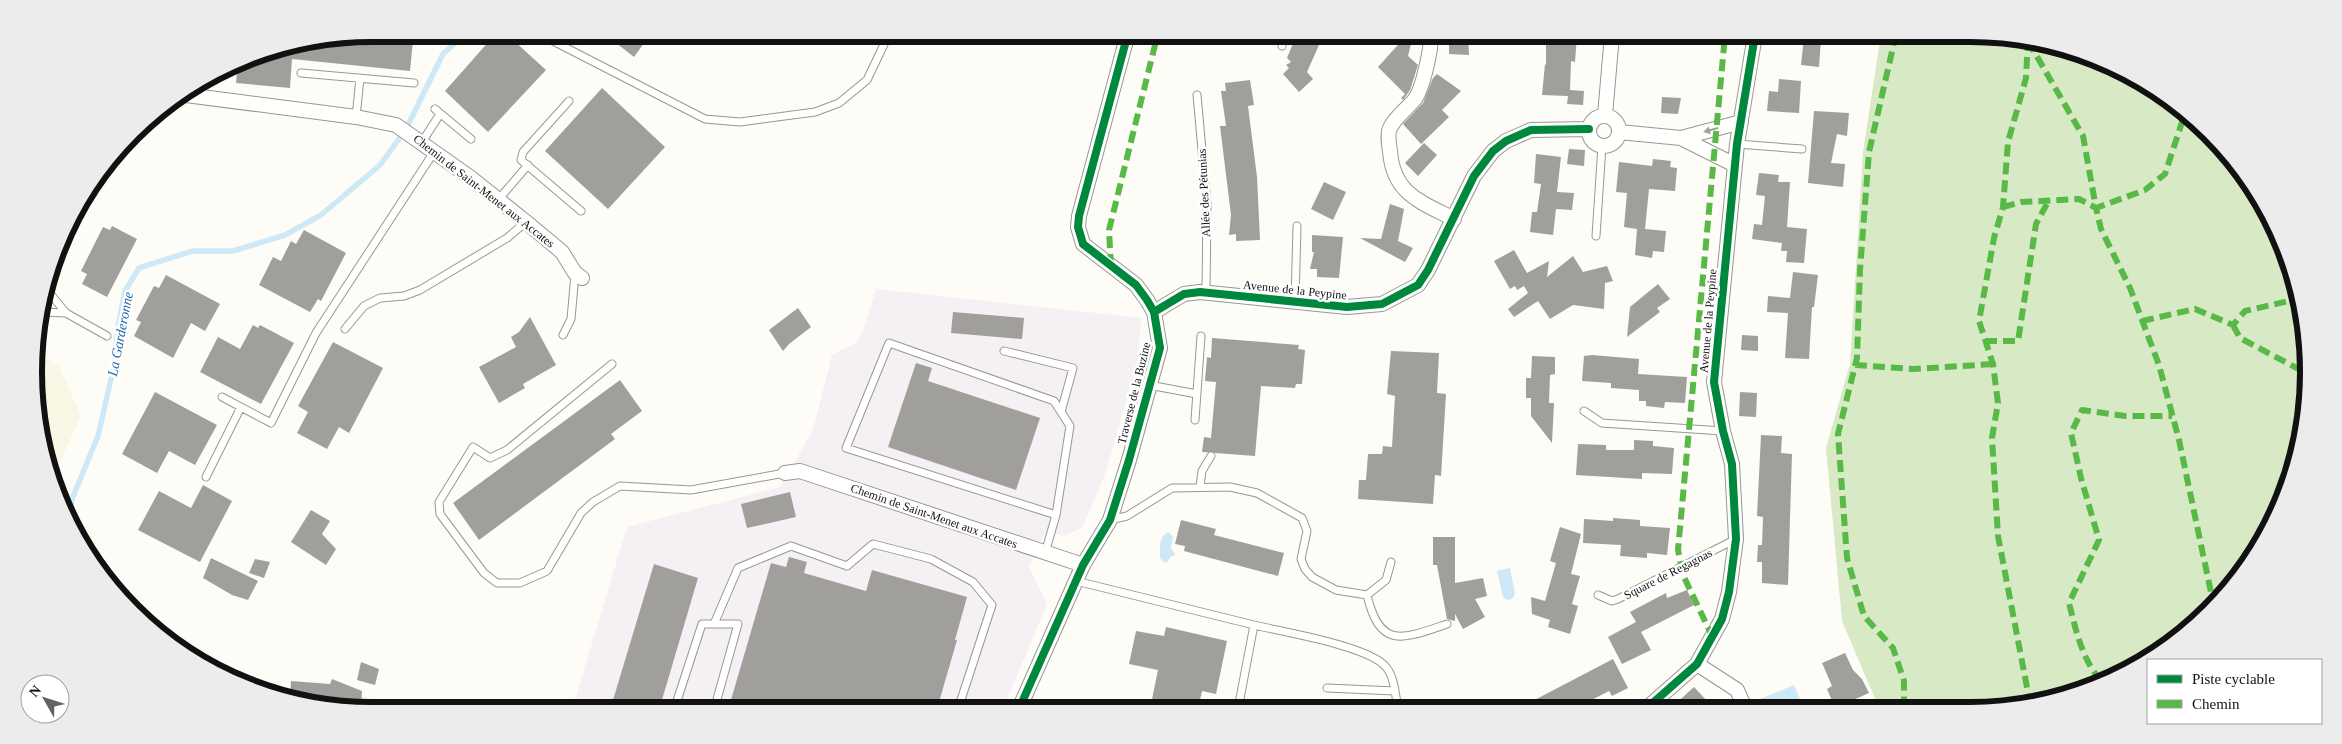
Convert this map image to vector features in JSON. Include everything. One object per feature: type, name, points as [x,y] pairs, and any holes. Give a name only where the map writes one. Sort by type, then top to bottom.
[{"type":"street","name":"Traverse de la Buzine","points":[[1022,702],[1083,565],[1110,520],[1160,348],[1154,312],[1136,285],[1083,244],[1078,228],[1079,216],[1126,42]]},
{"type":"street","points":[[1431,42],[1431,50],[1417,97],[1388,131],[1391,162],[1394,172],[1408,195],[1454,219]]},
{"type":"street","points":[[1605,115],[1611,42]]},
{"type":"street","name":"Avenue de la Peypine","points":[[1655,702],[1697,664],[1722,619],[1729,592],[1736,539],[1732,464],[1723,431],[1714,382],[1737,144],[1754,42]]},
{"type":"street","name":"Chemin de Saint-Menet aux Accates","points":[[195,95],[356,117],[396,125],[419,140],[526,222],[562,252],[579,276]]},
{"type":"street","points":[[1605,115],[1613,118],[1618,124],[1619,132],[1616,140],[1602,146],[1595,143],[1590,137],[1589,129],[1591,122],[1597,117],[1605,115]]},
{"type":"street","points":[[1619,132],[1681,138],[1741,122]]},
{"type":"street","name":"Avenue de la Peypine","points":[[1154,312],[1184,294],[1206,292],[1347,307],[1382,304],[1418,285],[1454,219],[1474,176],[1493,151],[1506,141],[1531,130],[1589,129]]},
{"type":"street","points":[[1681,138],[1735,165]]},
{"type":"street","name":"Chemin de Saint-Menet aux Accates","points":[[785,474],[800,471],[1083,565]]},
{"type":"street","points":[[1697,664],[1737,690],[1742,702]]},
{"type":"lane","points":[[555,42],[705,119],[740,122],[815,112],[839,103],[867,80],[885,42]]},
{"type":"lane","points":[[301,73],[414,82]]},
{"type":"lane","points":[[356,117],[360,78]]},
{"type":"lane","name":"Allée des Pétunias","points":[[1197,94],[1207,205],[1206,292]]},
{"type":"lane","points":[[569,101],[523,152],[521,160],[581,211]]},
{"type":"lane","points":[[419,140],[437,112],[471,138]]},
{"type":"lane","points":[[1737,144],[1802,149]]},
{"type":"lane","points":[[1596,236],[1602,146]]},
{"type":"lane","points":[[222,397],[270,423],[316,333],[434,152]]},
{"type":"lane","points":[[498,200],[528,165]]},
{"type":"lane","points":[[345,329],[364,306],[380,298],[404,296],[420,290],[506,238],[526,222]]},
{"type":"lane","points":[[1295,302],[1298,226]]},
{"type":"lane","points":[[563,335],[570,319],[579,276]]},
{"type":"lane","points":[[52,296],[66,313],[107,336]]},
{"type":"lane","points":[[48,312],[66,313]]},
{"type":"lane","points":[[1195,420],[1201,336]]},
{"type":"lane","points":[[1044,553],[1056,515],[1070,426],[1054,401],[889,343],[846,448],[1056,515]]},
{"type":"lane","points":[[1004,351],[1073,368],[1061,412]]},
{"type":"lane","points":[[612,364],[507,450],[490,458],[473,448],[439,502],[440,514],[484,573],[497,583],[520,583],[547,571],[581,513],[593,502],[620,486],[690,490],[785,474]]},
{"type":"lane","points":[[1149,385],[1197,394]]},
{"type":"lane","points":[[206,477],[241,407]]},
{"type":"lane","points":[[1584,411],[1602,423],[1723,431]]},
{"type":"lane","points":[[1200,487],[1202,471],[1211,456]]},
{"type":"lane","points":[[1110,520],[1127,516],[1172,488],[1230,486],[1257,493],[1302,518],[1307,530],[1301,559],[1304,569],[1312,577],[1336,590],[1367,594],[1386,580],[1391,562]]},
{"type":"lane","name":"Square de Regagnas","points":[[1598,595],[1612,601],[1618,599],[1736,539]]},
{"type":"lane","points":[[714,624],[738,568],[791,546],[847,566],[874,544],[931,559],[973,582],[992,604],[960,702]]},
{"type":"lane","points":[[1076,581],[1347,648],[1370,656],[1386,667],[1393,680],[1397,702]]},
{"type":"lane","points":[[1367,594],[1372,615],[1381,630],[1390,635],[1412,636],[1448,624]]},
{"type":"lane","points":[[677,702],[702,624],[738,624],[716,702]]},
{"type":"lane","points":[[1239,702],[1254,625]]},
{"type":"lane","points":[[1327,688],[1395,691]]},
{"type":"shaded area","points":[[876,289],[1142,318],[1136,367],[1105,474],[1082,528],[1064,536],[1046,531],[1029,567],[1047,604],[1006,702],[574,702],[627,527],[780,487],[813,430],[832,355],[856,343],[864,328]]},
{"type":"shaded area","points":[[43,357],[59,366],[81,416],[57,467],[45,415]]},
{"type":"green space","points":[[1880,42],[1970,42],[2013,45],[2076,60],[2116,76],[2153,98],[2187,124],[2218,155],[2244,189],[2266,226],[2288,287],[2297,329],[2299,350],[2300,372],[2297,415],[2282,478],[2266,518],[2244,555],[2218,589],[2171,633],[2116,668],[2076,684],[2013,699],[1970,702],[1876,702],[1842,621],[1826,448],[1850,364],[1863,152]]},
{"type":"water","points":[[1169,532],[1173,537],[1171,547],[1175,555],[1170,557],[1168,562],[1164,562],[1160,558],[1161,542],[1163,536]]},
{"type":"water","points":[[1510,568],[1515,594],[1512,599],[1507,600],[1503,597],[1497,571]]},
{"type":"water","points":[[1794,685],[1801,702],[1759,702],[1758,700]]},
{"type":"building","points":[[413,42],[410,71],[292,59],[290,88],[236,83],[237,72],[266,60],[308,49],[350,43]]},
{"type":"building","points":[[488,42],[515,42],[546,70],[488,132],[445,91]]},
{"type":"building","points":[[615,42],[645,42],[634,57]]},
{"type":"building","points":[[1294,42],[1320,42],[1307,72],[1313,79],[1299,92],[1283,74],[1289,68],[1286,65],[1291,62],[1287,58]]},
{"type":"building","points":[[1401,42],[1412,42],[1408,56],[1418,65],[1410,90],[1403,100],[1401,98],[1405,94],[1378,67]]},
{"type":"building","points":[[1449,42],[1468,42],[1469,55],[1449,54]]},
{"type":"building","points":[[1546,42],[1576,42],[1575,62],[1571,61],[1570,90],[1584,91],[1583,105],[1567,104],[1568,96],[1542,95],[1546,65]]},
{"type":"building","points":[[1803,42],[1821,42],[1819,67],[1801,65]]},
{"type":"building","points":[[1437,74],[1461,91],[1442,110],[1449,117],[1421,144],[1403,124],[1423,103],[1433,78]]},
{"type":"building","points":[[1779,79],[1801,81],[1799,113],[1767,111],[1769,91],[1778,92]]},
{"type":"building","points":[[1250,80],[1254,105],[1248,106],[1257,177],[1260,240],[1236,241],[1236,234],[1229,235],[1231,215],[1220,126],[1226,126],[1221,91],[1226,91],[1225,83]]},
{"type":"building","points":[[602,88],[665,147],[608,209],[545,151]]},
{"type":"building","points":[[1662,97],[1681,98],[1678,114],[1661,113]]},
{"type":"building","points":[[1814,111],[1849,113],[1847,136],[1837,134],[1831,163],[1845,164],[1843,187],[1808,183]]},
{"type":"building","points":[[1424,143],[1437,155],[1418,176],[1405,163]]},
{"type":"building","points":[[1569,149],[1585,150],[1584,166],[1567,164]]},
{"type":"building","points":[[1536,154],[1561,157],[1557,192],[1574,193],[1572,210],[1556,209],[1553,235],[1530,232],[1532,212],[1537,212],[1541,184],[1534,183]]},
{"type":"building","points":[[1653,159],[1671,161],[1670,167],[1677,168],[1675,191],[1649,189],[1645,229],[1666,231],[1664,252],[1653,251],[1652,258],[1635,255],[1637,229],[1624,227],[1627,193],[1616,192],[1619,162],[1652,166]]},
{"type":"building","points":[[1759,173],[1779,175],[1778,182],[1790,182],[1787,227],[1807,229],[1804,263],[1786,262],[1787,251],[1781,251],[1782,243],[1752,239],[1754,224],[1762,225],[1765,196],[1756,195]]},
{"type":"building","points":[[1324,182],[1346,192],[1333,220],[1311,209]]},
{"type":"building","points":[[1390,204],[1404,209],[1398,241],[1413,248],[1405,262],[1360,238],[1381,239]]},
{"type":"building","points":[[112,226],[137,239],[107,297],[82,284],[87,274],[81,271],[103,227],[110,230]]},
{"type":"building","points":[[304,230],[346,253],[321,301],[318,299],[310,312],[259,285],[273,257],[281,261],[291,241],[296,244]]},
{"type":"building","points":[[1312,235],[1343,237],[1339,278],[1317,277],[1317,269],[1310,269],[1314,252],[1312,252]]},
{"type":"building","points":[[1514,250],[1527,273],[1549,261],[1547,277],[1573,256],[1583,272],[1607,266],[1613,281],[1605,283],[1604,309],[1573,305],[1550,319],[1538,301],[1514,317],[1508,309],[1528,293],[1524,286],[1517,290],[1515,286],[1510,289],[1494,261]]},
{"type":"building","points":[[1793,272],[1818,275],[1814,307],[1812,307],[1809,359],[1785,358],[1788,313],[1767,312],[1768,296],[1790,298]]},
{"type":"building","points":[[166,275],[220,304],[205,331],[191,323],[173,358],[134,336],[141,322],[136,320],[154,286],[159,288]]},
{"type":"building","points":[[1658,284],[1670,299],[1657,308],[1660,312],[1627,337],[1630,307]]},
{"type":"building","points":[[798,308],[811,327],[783,351],[769,330]]},
{"type":"building","points":[[953,312],[1024,318],[1022,339],[951,333]]},
{"type":"building","points":[[530,317],[556,365],[523,384],[525,388],[499,403],[479,367],[516,347],[511,337],[519,332]]},
{"type":"building","points":[[253,325],[258,328],[260,325],[294,343],[261,404],[200,372],[218,337],[240,349]]},
{"type":"building","points":[[1742,335],[1758,336],[1758,351],[1741,350]]},
{"type":"building","points":[[1212,338],[1299,345],[1298,349],[1305,350],[1302,384],[1296,384],[1295,388],[1261,386],[1255,456],[1202,452],[1204,437],[1211,438],[1216,382],[1205,381],[1207,357],[1211,358]]},
{"type":"building","points":[[333,342],[383,368],[349,433],[339,427],[327,449],[297,433],[308,412],[298,406]]},
{"type":"building","points":[[1391,351],[1439,353],[1437,393],[1446,394],[1441,476],[1435,475],[1433,504],[1358,499],[1359,480],[1366,480],[1368,454],[1382,454],[1383,446],[1392,447],[1395,396],[1387,394]]},
{"type":"building","points":[[1532,356],[1555,357],[1555,374],[1550,375],[1549,403],[1554,403],[1552,443],[1531,416],[1531,398],[1526,398],[1526,378],[1531,378]]},
{"type":"building","points":[[1584,356],[1639,359],[1638,374],[1687,377],[1685,403],[1665,402],[1664,408],[1646,406],[1646,401],[1639,401],[1639,390],[1611,388],[1611,383],[1582,381]]},
{"type":"building","points":[[916,363],[932,368],[928,381],[1040,418],[1016,490],[888,447]]},
{"type":"building","points":[[620,380],[642,411],[611,434],[615,439],[479,540],[453,503]]},
{"type":"building","points":[[155,392],[217,425],[195,465],[169,451],[157,473],[122,454]]},
{"type":"building","points":[[1740,392],[1757,393],[1756,417],[1739,416]]},
{"type":"building","points":[[1761,435],[1782,436],[1781,453],[1792,454],[1788,585],[1762,583],[1762,562],[1757,562],[1758,545],[1762,545],[1763,517],[1757,516]]},
{"type":"building","points":[[1634,440],[1653,441],[1653,446],[1674,448],[1672,474],[1642,473],[1642,479],[1576,475],[1578,444],[1606,445],[1606,450],[1634,450]]},
{"type":"building","points":[[203,485],[232,501],[200,562],[138,530],[159,491],[191,508]]},
{"type":"building","points":[[790,492],[796,517],[747,528],[741,504]]},
{"type":"building","points":[[311,510],[330,521],[322,534],[336,549],[326,565],[291,542]]},
{"type":"building","points":[[1613,518],[1640,520],[1640,526],[1670,528],[1667,555],[1647,553],[1647,558],[1620,556],[1621,545],[1583,543],[1584,519],[1613,521]]},
{"type":"building","points":[[1181,520],[1216,529],[1214,535],[1284,553],[1278,576],[1184,551],[1185,546],[1175,544]]},
{"type":"building","points":[[1560,527],[1581,534],[1571,574],[1580,576],[1572,604],[1578,606],[1570,634],[1548,627],[1550,620],[1532,614],[1531,597],[1545,601],[1556,563],[1550,561]]},
{"type":"building","points":[[1433,537],[1455,537],[1455,583],[1483,578],[1487,596],[1475,599],[1485,617],[1463,629],[1455,614],[1455,621],[1447,619],[1437,565],[1433,565]]},
{"type":"building","points":[[789,557],[807,562],[804,573],[866,591],[872,570],[967,597],[939,702],[730,702],[771,563],[786,567]]},
{"type":"building","points":[[211,558],[258,581],[248,600],[232,595],[203,578]]},
{"type":"building","points":[[255,559],[270,562],[264,578],[249,573]]},
{"type":"building","points":[[654,564],[698,578],[661,702],[612,702]]},
{"type":"building","points":[[1687,590],[1694,605],[1641,632],[1651,650],[1622,664],[1608,637],[1636,622],[1630,612],[1666,593],[1667,598]]},
{"type":"building","points":[[1166,627],[1227,641],[1216,694],[1202,691],[1200,702],[1151,702],[1158,670],[1129,664],[1136,631],[1164,636]]},
{"type":"building","points":[[1845,653],[1853,670],[1862,679],[1869,693],[1849,702],[1832,702],[1827,689],[1832,686],[1822,663]]},
{"type":"building","points":[[1613,659],[1628,688],[1612,696],[1609,691],[1588,702],[1531,702]]},
{"type":"building","points":[[361,662],[379,669],[375,685],[357,680]]},
{"type":"building","points":[[332,679],[362,691],[361,702],[329,699],[290,691],[291,681],[330,684]]},
{"type":"building","points":[[1694,687],[1707,701],[1706,702],[1678,702]]},
{"type":"waterway","name":"La Garderonne","points":[[71,506],[72,499],[98,436],[114,366],[118,327],[125,291],[139,268],[192,251],[233,251],[285,235],[321,215],[380,165],[406,129],[443,54],[456,42]]},
{"type":"marked path","points":[[1111,266],[1109,230],[1156,42]]},
{"type":"marked path","points":[[1713,638],[1683,575],[1678,550],[1724,42]]},
{"type":"marked path","points":[[1894,42],[1869,152],[1860,270],[1857,358],[1838,434],[1847,558],[1864,616],[1893,648],[1904,681],[1904,702]]},
{"type":"marked path","points":[[2028,48],[2026,78],[2008,142],[2003,207],[1994,238],[1979,321],[1993,364],[1998,403],[1992,438],[1998,536],[2029,696]]},
{"type":"marked path","points":[[2032,49],[2083,136],[2096,208],[2145,190],[2165,174],[2183,120]]},
{"type":"marked path","points":[[2003,207],[2022,202],[2079,199],[2096,208],[2101,229],[2130,288],[2159,365],[2179,440],[2212,596]]},
{"type":"marked path","points":[[1985,341],[2018,341],[2036,224],[2049,200]]},
{"type":"marked path","points":[[2142,321],[2195,309],[2233,325],[2245,311],[2291,300]]},
{"type":"marked path","points":[[2233,325],[2240,338],[2300,370]]},
{"type":"marked path","points":[[1855,365],[1914,369],[1993,364]]},
{"type":"marked path","points":[[2097,676],[2084,654],[2069,603],[2099,540],[2081,478],[2071,433],[2082,410],[2125,416],[2172,416]]},
{"type":"cycle path","points":[[1022,702],[1083,565],[1110,520],[1160,348],[1154,312],[1147,300],[1136,285],[1083,244],[1078,227],[1079,216],[1126,42]]},
{"type":"cycle path","points":[[1654,702],[1697,664],[1722,619],[1729,592],[1736,539],[1732,464],[1723,431],[1714,382],[1737,144],[1754,42]]},
{"type":"cycle path","points":[[1154,312],[1184,294],[1200,292],[1347,307],[1382,304],[1418,285],[1428,270],[1474,176],[1493,151],[1506,141],[1531,130],[1589,129]]}]
